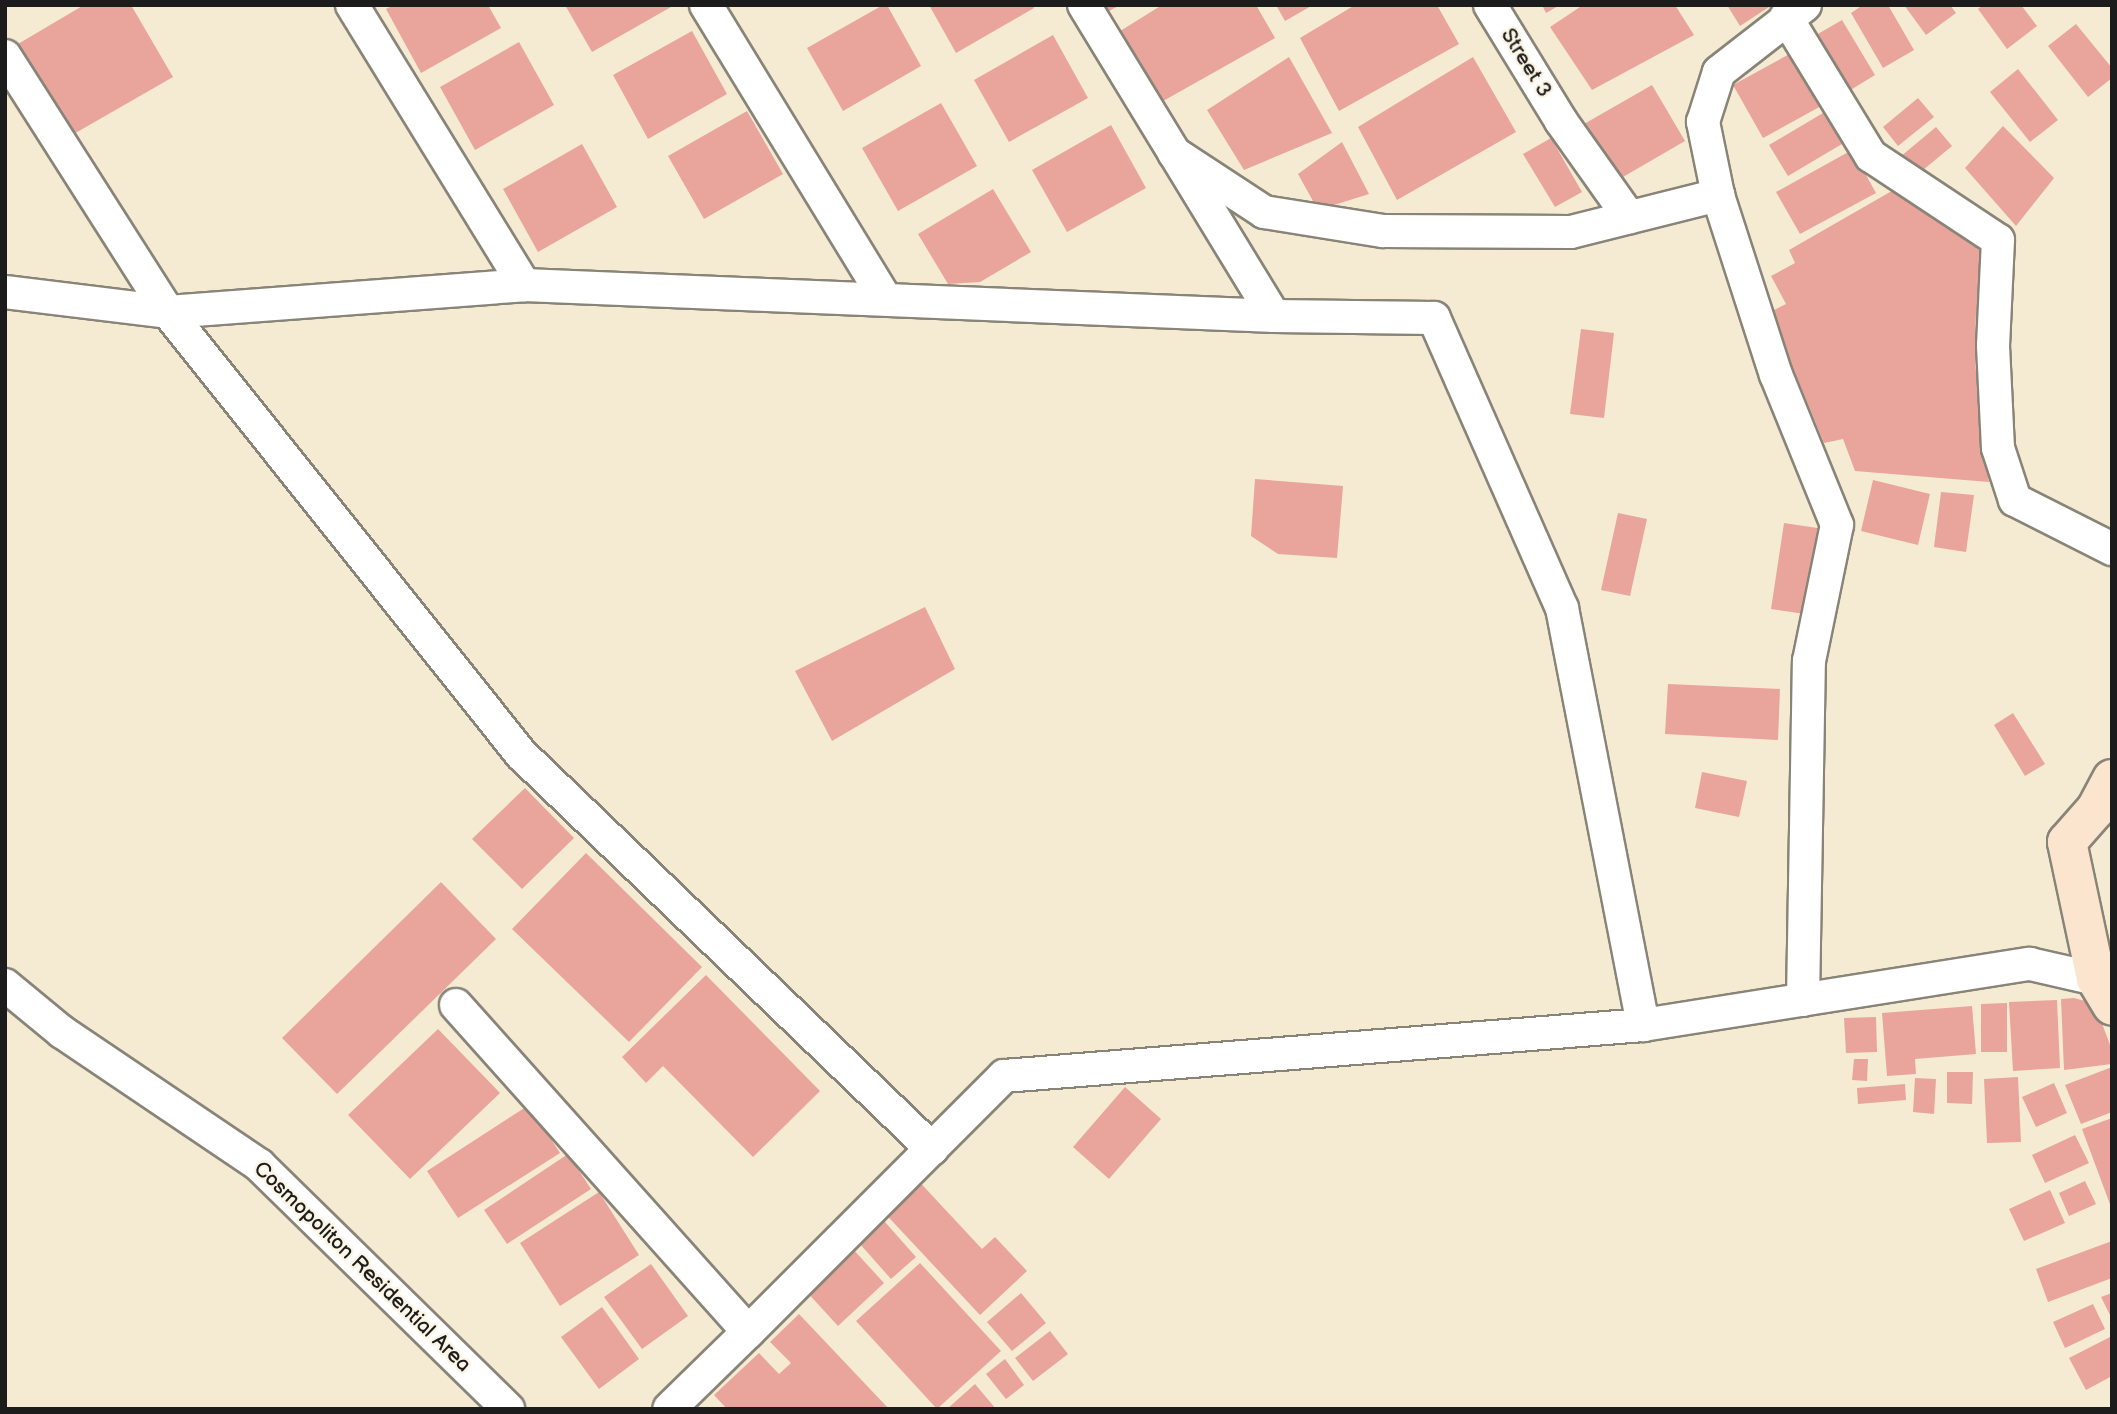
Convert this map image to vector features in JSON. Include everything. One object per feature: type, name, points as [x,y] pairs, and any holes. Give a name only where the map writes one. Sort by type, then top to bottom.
[{"type":"street","points":[[352,5],[523,285]]},
{"type":"street","points":[[706,5],[884,298]]},
{"type":"street","points":[[1084,5],[1274,316]]},
{"type":"street","name":"Street 3","points":[[1490,5],[1562,121],[1629,217]]},
{"type":"street","points":[[1803,1000],[1809,661],[1837,525],[1776,374],[1718,195],[1703,122],[1719,72],[1795,11],[1871,156],[1998,240],[1993,346],[1998,448],[2015,500],[2112,550]]},
{"type":"street","points":[[5,55],[168,312],[522,754],[932,1149]]},
{"type":"street","points":[[1174,153],[1264,212],[1383,231],[1571,232],[1718,195]]},
{"type":"street","points":[[5,292],[168,312],[523,285],[1274,316],[1434,318],[1562,608],[1643,1026]]},
{"type":"street","points":[[2104,992],[2067,842],[2096,809],[2112,779]]},
{"type":"street","points":[[669,1409],[1004,1076],[1643,1026],[2030,964],[2104,992]]},
{"type":"street","name":"Cosmopoliton Residential Area","points":[[5,985],[62,1032],[260,1165],[508,1409]]},
{"type":"street","points":[[456,1005],[748,1332]]},
{"type":"building","points":[[84,5],[131,5],[173,77],[72,135],[18,44]]},
{"type":"building","points":[[394,5],[488,5],[501,28],[421,73],[386,9]]},
{"type":"building","points":[[565,5],[669,5],[671,7],[592,52]]},
{"type":"building","points":[[887,5],[921,66],[843,111],[807,48]]},
{"type":"building","points":[[929,5],[1033,5],[1034,8],[956,53]]},
{"type":"building","points":[[1092,5],[1120,5],[1098,17]]},
{"type":"building","points":[[1162,5],[1256,5],[1275,38],[1156,105],[1117,33]]},
{"type":"building","points":[[1276,5],[1313,5],[1285,21]]},
{"type":"building","points":[[1355,5],[1437,5],[1459,44],[1339,111],[1300,38]]},
{"type":"building","points":[[1542,5],[1560,5],[1546,13]]},
{"type":"building","points":[[1583,5],[1675,5],[1694,35],[1592,90],[1550,27]]},
{"type":"building","points":[[1727,5],[1772,5],[1740,26]]},
{"type":"building","points":[[1863,5],[1888,5],[1914,50],[1883,68],[1851,13]]},
{"type":"building","points":[[1904,5],[1950,5],[1956,13],[1926,35]]},
{"type":"building","points":[[1983,5],[2021,5],[2037,26],[2007,49],[1978,9]]},
{"type":"building","points":[[1842,20],[1875,75],[1844,94],[1811,38]]},
{"type":"building","points":[[2076,24],[2112,68],[2112,78],[2088,97],[2048,46]]},
{"type":"building","points":[[692,31],[727,94],[648,139],[613,75]]},
{"type":"building","points":[[1053,35],[1088,98],[1009,142],[974,80]]},
{"type":"building","points":[[519,42],[554,105],[475,150],[440,87]]},
{"type":"building","points":[[1793,52],[1823,105],[1763,138],[1733,85]]},
{"type":"building","points":[[1289,57],[1332,133],[1244,170],[1207,110]]},
{"type":"building","points":[[1473,57],[1516,132],[1397,200],[1358,127]]},
{"type":"building","points":[[2018,69],[2058,120],[2030,142],[1990,92]]},
{"type":"building","points":[[1652,85],[1685,141],[1616,181],[1584,124]]},
{"type":"building","points":[[1918,98],[1934,117],[1898,146],[1883,127]]},
{"type":"building","points":[[941,103],[977,166],[898,211],[862,148]]},
{"type":"building","points":[[747,111],[783,174],[704,219],[668,156]]},
{"type":"building","points":[[1823,113],[1842,144],[1788,176],[1769,145]]},
{"type":"building","points":[[1111,125],[1146,188],[1067,232],[1032,170]]},
{"type":"building","points":[[2003,126],[2054,178],[2016,226],[1965,168]]},
{"type":"building","points":[[1936,127],[1952,146],[1917,175],[1900,157]]},
{"type":"building","points":[[1551,138],[1582,192],[1555,207],[1523,154]]},
{"type":"building","points":[[1342,142],[1369,194],[1318,210],[1298,174]]},
{"type":"building","points":[[582,144],[617,207],[538,252],[503,189]]},
{"type":"building","points":[[1852,150],[1876,193],[1800,234],[1776,192]]},
{"type":"building","points":[[1904,184],[1965,232],[1991,266],[1976,311],[1975,362],[1989,482],[1855,471],[1843,439],[1824,443],[1770,312],[1786,304],[1771,276],[1795,263],[1789,250]]},
{"type":"building","points":[[993,189],[1031,252],[980,282],[948,284],[918,234]]},
{"type":"building","points":[[1581,329],[1614,333],[1604,418],[1570,414]]},
{"type":"building","points":[[1255,479],[1343,486],[1337,558],[1278,554],[1251,536]]},
{"type":"building","points":[[1873,480],[1930,494],[1918,545],[1861,531]]},
{"type":"building","points":[[1941,492],[1974,495],[1966,552],[1934,547]]},
{"type":"building","points":[[1618,513],[1647,519],[1630,596],[1601,590]]},
{"type":"building","points":[[1784,523],[1824,529],[1811,615],[1771,609]]},
{"type":"building","points":[[925,607],[955,669],[832,741],[795,671]]},
{"type":"building","points":[[1668,684],[1780,689],[1778,740],[1665,734]]},
{"type":"building","points":[[2013,713],[2045,764],[2025,776],[1994,725]]},
{"type":"building","points":[[1702,772],[1747,781],[1739,817],[1695,808]]},
{"type":"building","points":[[525,788],[574,838],[522,889],[472,839]]},
{"type":"building","points":[[586,853],[702,967],[629,1042],[512,929]]},
{"type":"building","points":[[441,882],[496,939],[337,1094],[282,1038]]},
{"type":"building","points":[[706,975],[820,1091],[753,1157],[663,1066],[646,1083],[622,1057]]},
{"type":"building","points":[[2074,998],[2089,1002],[2098,1013],[2112,1050],[2112,1064],[2064,1070],[2061,999]]},
{"type":"building","points":[[2057,1000],[2060,1068],[2013,1071],[2009,1002]]},
{"type":"building","points":[[2007,1003],[2007,1052],[1981,1052],[1981,1004]]},
{"type":"building","points":[[1972,1006],[1976,1054],[1915,1059],[1916,1074],[1887,1076],[1882,1013]]},
{"type":"building","points":[[1876,1017],[1877,1052],[1846,1053],[1844,1018]]},
{"type":"building","points":[[438,1029],[500,1093],[410,1179],[348,1115]]},
{"type":"building","points":[[1854,1059],[1868,1059],[1867,1081],[1852,1080]]},
{"type":"building","points":[[2112,1067],[2112,1112],[2081,1124],[2065,1085]]},
{"type":"building","points":[[1947,1072],[1973,1072],[1972,1104],[1947,1103]]},
{"type":"building","points":[[2018,1077],[2021,1142],[1987,1143],[1984,1079]]},
{"type":"building","points":[[1915,1078],[1936,1079],[1934,1114],[1913,1112]]},
{"type":"building","points":[[2054,1083],[2067,1113],[2036,1127],[2022,1097]]},
{"type":"building","points":[[1905,1084],[1906,1100],[1858,1104],[1857,1088]]},
{"type":"building","points":[[1125,1087],[1161,1119],[1109,1179],[1073,1147]]},
{"type":"building","points":[[529,1105],[560,1153],[458,1218],[427,1171]]},
{"type":"building","points":[[2112,1118],[2112,1207],[2111,1207],[2082,1129]]},
{"type":"building","points":[[2075,1135],[2089,1163],[2045,1183],[2032,1155]]},
{"type":"building","points":[[568,1154],[591,1189],[507,1244],[484,1210]]},
{"type":"building","points":[[913,1175],[982,1249],[995,1237],[1027,1271],[980,1315],[879,1207]]},
{"type":"building","points":[[2085,1181],[2096,1204],[2069,1216],[2059,1193]]},
{"type":"building","points":[[2050,1190],[2065,1223],[2024,1241],[2009,1209]]},
{"type":"building","points":[[599,1192],[639,1255],[560,1306],[520,1243]]},
{"type":"building","points":[[877,1213],[916,1257],[891,1279],[852,1235]]},
{"type":"building","points":[[2112,1241],[2112,1278],[2048,1302],[2036,1269]]},
{"type":"building","points":[[851,1247],[884,1283],[838,1326],[805,1290]]},
{"type":"building","points":[[920,1263],[1001,1351],[937,1409],[856,1321]]},
{"type":"building","points":[[651,1264],[688,1316],[642,1349],[604,1297]]},
{"type":"building","points":[[1021,1293],[1046,1323],[1012,1351],[987,1322]]},
{"type":"building","points":[[2112,1293],[2112,1319],[2101,1297]]},
{"type":"building","points":[[2093,1304],[2105,1329],[2065,1348],[2053,1322]]},
{"type":"building","points":[[602,1307],[639,1359],[599,1389],[561,1337]]},
{"type":"building","points":[[799,1314],[889,1409],[727,1409],[714,1395],[759,1353],[779,1374],[791,1363],[770,1342]]},
{"type":"building","points":[[1050,1331],[1068,1354],[1033,1381],[1015,1358]]},
{"type":"building","points":[[2112,1336],[2112,1376],[2086,1390],[2069,1358]]},
{"type":"building","points":[[1005,1359],[1024,1385],[1006,1399],[986,1374]]},
{"type":"building","points":[[975,1384],[996,1409],[947,1409]]}]
